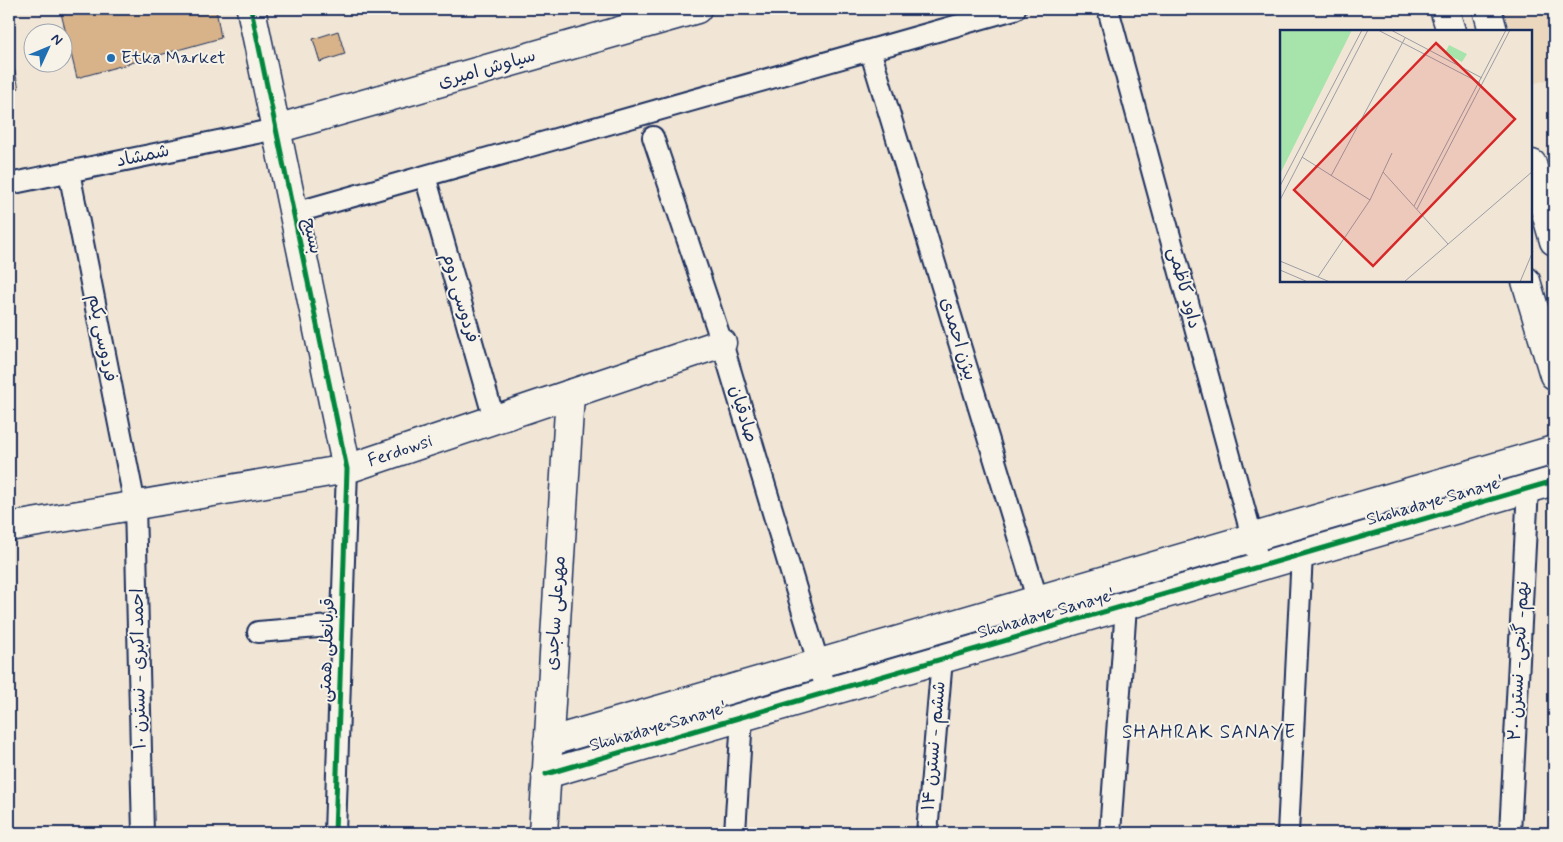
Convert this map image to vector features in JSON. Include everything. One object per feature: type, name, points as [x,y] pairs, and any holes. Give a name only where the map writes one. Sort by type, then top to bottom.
[{"type":"street","name":"بسیج","points":[[251,9],[347,469]]},
{"type":"street","name":"سیاوش امیری","points":[[276,129],[697,9]]},
{"type":"street","points":[[294,213],[1015,9]]},
{"type":"street","name":"داود کاظمی","points":[[1108,9],[1260,566]]},
{"type":"street","points":[[1444,9],[1451,30]]},
{"type":"street","points":[[1487,9],[1493,30]]},
{"type":"street","name":"بیژن احمدی","points":[[870,50],[1046,628]]},
{"type":"street","name":"شمشاد","points":[[9,184],[276,129]]},
{"type":"street","name":"صادقیان","points":[[653,137],[722,343],[827,692]]},
{"type":"street","points":[[1533,168],[1554,241]]},
{"type":"street","name":"فردوسی یکم","points":[[69,172],[135,505]]},
{"type":"street","name":"فردوسی دوم","points":[[425,176],[494,419]]},
{"type":"street","points":[[1526,282],[1554,375]]},
{"type":"street","name":"Ferdowsi","points":[[9,527],[347,469],[722,343]]},
{"type":"street","name":"مهرعلی ساجدی","points":[[542,833],[570,394]]},
{"type":"street","name":"Shohadaye Sanaye'","points":[[548,742],[1554,450]]},
{"type":"street","name":"قربانعلی همتی","points":[[335,833],[347,469]]},
{"type":"street","name":"Shohadaye Sanaye'","points":[[546,774],[1554,481]]},
{"type":"street","name":"نهم- گنجی- نسترن ۲۰","points":[[1510,833],[1528,488]]},
{"type":"street","name":"احمد اکبری - نسترن ۱۰","points":[[135,505],[143,833]]},
{"type":"street","points":[[1288,833],[1302,554]]},
{"type":"street","points":[[1110,833],[1126,606]]},
{"type":"street","points":[[258,632],[342,625]]},
{"type":"street","name":"ششم - نسترن ۱۴","points":[[927,833],[942,659]]},
{"type":"street","points":[[735,833],[742,717]]},
{"type":"street","points":[[614,723],[622,752]]},
{"type":"shaded area","points":[[1503,9],[1554,9],[1554,78],[1533,84],[1533,30],[1510,30]]},
{"type":"building","name":"Etka Market","points":[[60,9],[216,9],[221,38],[77,78],[72,58],[72,22],[63,22]]},
{"type":"building","points":[[392,9],[416,9],[394,15]]},
{"type":"building","points":[[338,31],[345,54],[320,62],[313,39]]},
{"type":"building","points":[[9,48],[19,88],[9,91]]},
{"type":"cycle path","points":[[251,9],[347,469],[335,833]]},
{"type":"cycle path","points":[[546,774],[1554,481]]},
{"type":"place","name":"Etka Market","points":[[111,58]]},
{"type":"district","name":"SHAHRAK SANAYE","points":[[1209,732]]}]
